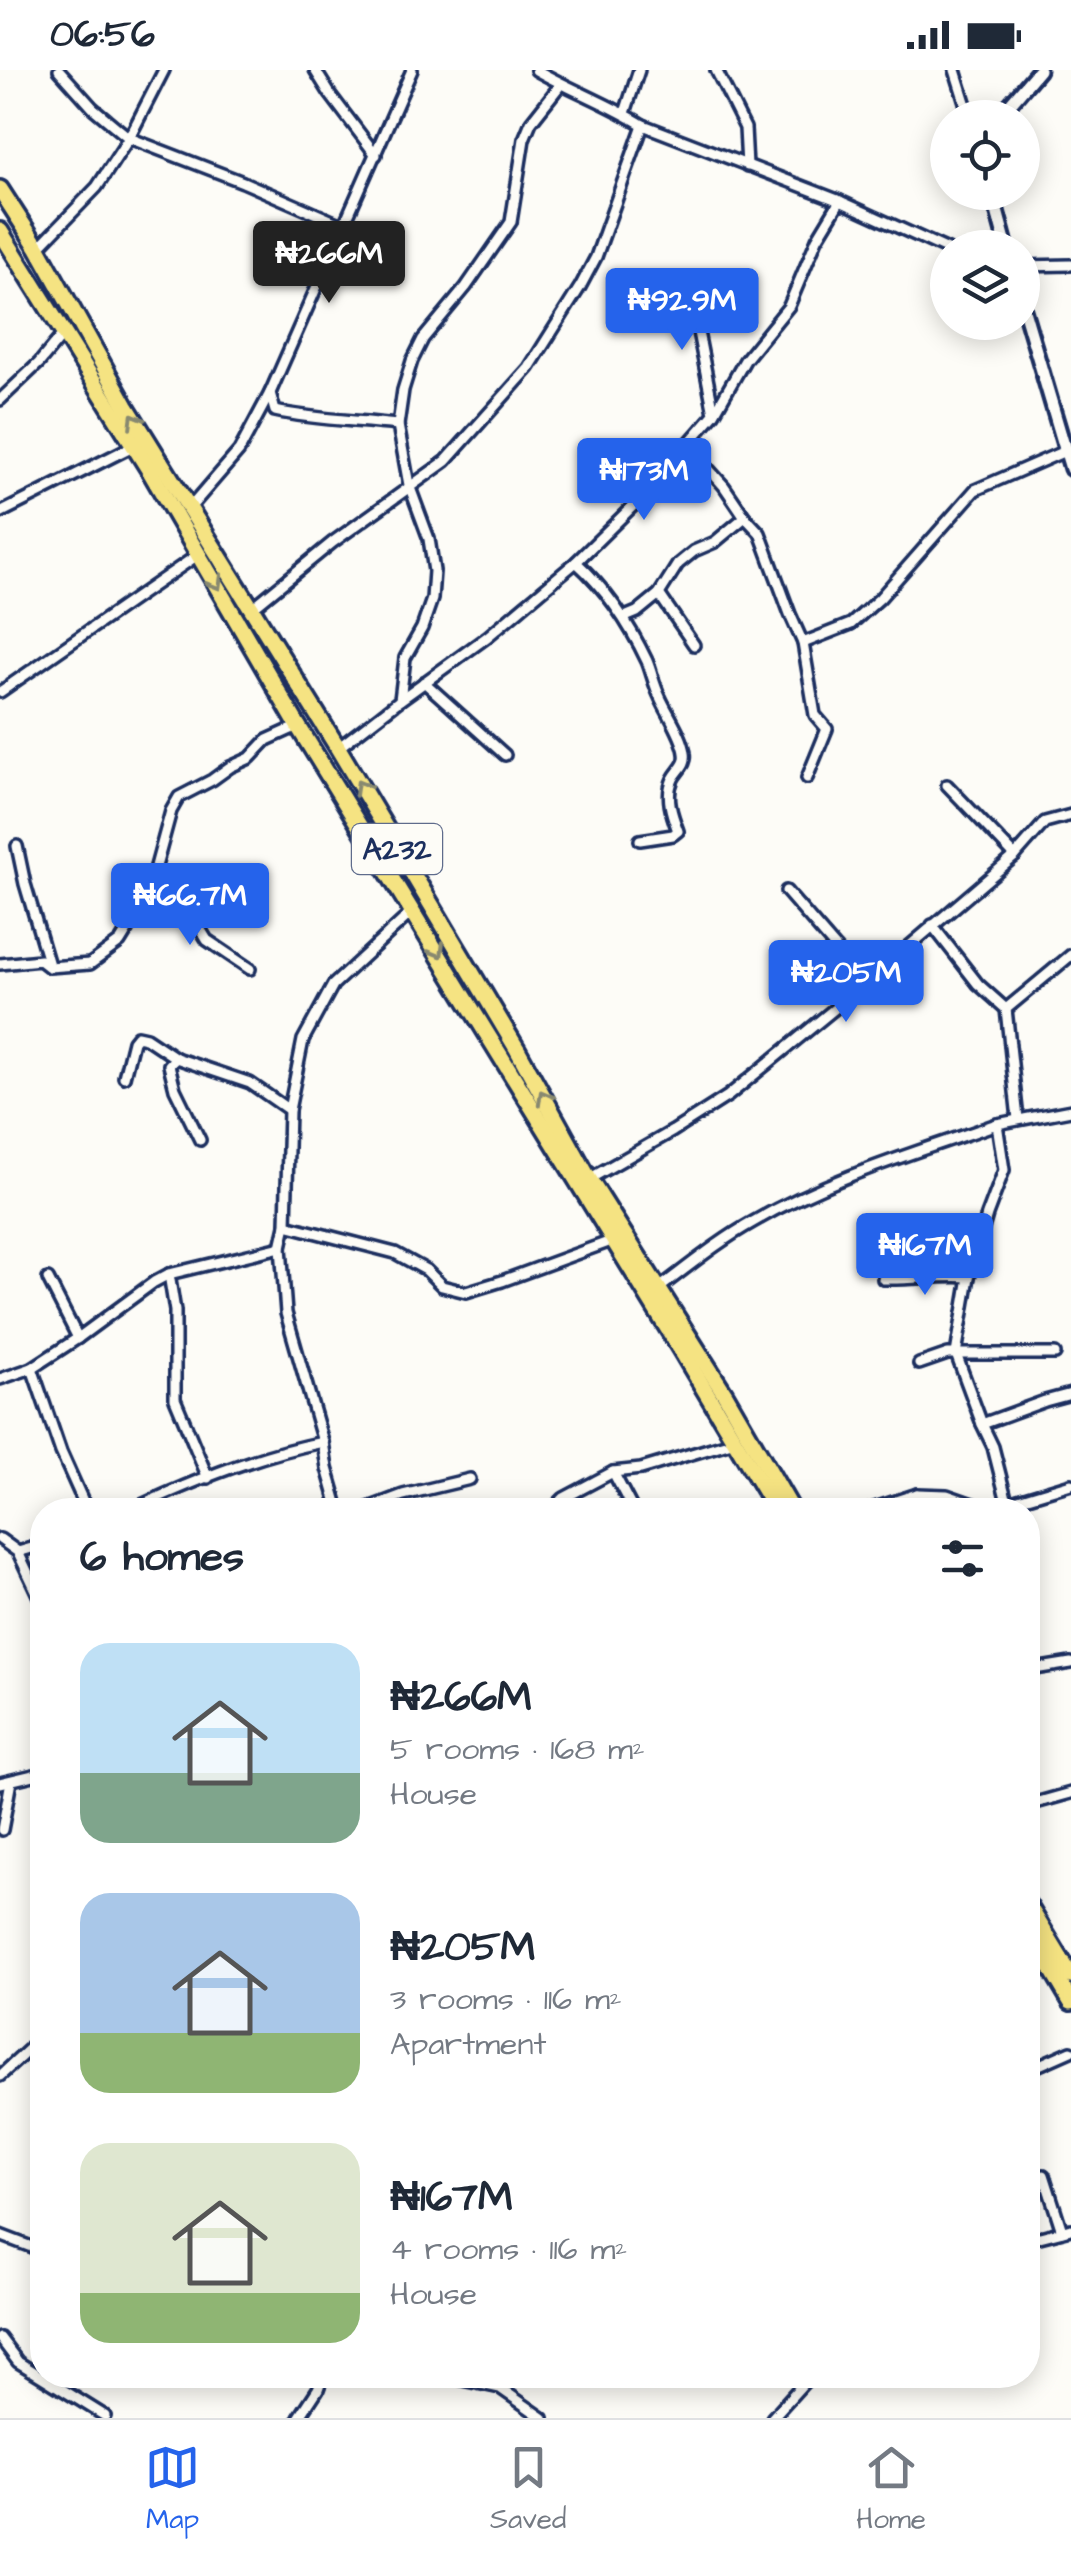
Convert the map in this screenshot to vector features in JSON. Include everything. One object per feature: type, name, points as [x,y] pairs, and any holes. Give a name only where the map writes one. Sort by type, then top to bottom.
[{"type":"highway","name":"A232","points":[[0,189],[189,508],[338,748],[532,1074],[589,1178],[785,1498]]},
{"type":"highway","name":"A232","points":[[0,231],[769,1498]]},
{"type":"highway","points":[[1040,1925],[1071,1976]]},
{"type":"highway","points":[[1040,1949],[1071,2002]]},
{"type":"street","points":[[59,70],[92,108],[129,138],[344,226]]},
{"type":"street","points":[[38,248],[97,187],[129,138],[164,70]]},
{"type":"street","points":[[315,70],[376,155]]},
{"type":"street","points":[[189,508],[239,451],[270,393],[412,70]]},
{"type":"street","points":[[536,70],[643,125],[840,201],[930,242]]},
{"type":"street","points":[[625,113],[639,70]]},
{"type":"street","points":[[716,70],[745,128],[747,166]]},
{"type":"street","points":[[954,70],[964,100]]},
{"type":"street","points":[[1013,100],[1039,70]]},
{"type":"street","points":[[400,700],[405,658],[427,614],[434,572],[398,425],[402,390],[423,340],[512,222],[524,138],[531,122],[561,84]]},
{"type":"street","points":[[251,608],[446,460],[528,368],[596,258],[643,125]]},
{"type":"street","points":[[338,748],[487,637],[576,562],[640,499],[714,414],[745,360],[790,306],[816,239],[840,201]]},
{"type":"street","points":[[1040,266],[1071,266]]},
{"type":"street","points":[[708,294],[698,332],[714,414]]},
{"type":"street","points":[[0,400],[64,333]]},
{"type":"street","points":[[1033,340],[1071,469]]},
{"type":"street","points":[[270,393],[275,411],[309,419],[344,418],[398,425]]},
{"type":"street","points":[[687,445],[760,533],[804,643],[815,715],[827,728],[808,778]]},
{"type":"street","points":[[0,513],[133,446]]},
{"type":"street","points":[[804,643],[851,624],[880,598],[975,490],[1066,451]]},
{"type":"street","points":[[625,617],[659,594],[678,564],[694,551],[716,542],[745,517]]},
{"type":"street","points":[[0,692],[199,554]]},
{"type":"street","points":[[576,562],[625,617],[686,754],[686,762],[670,787],[670,811],[678,831],[640,840]]},
{"type":"street","points":[[659,594],[694,646]]},
{"type":"street","points":[[424,682],[505,755]]},
{"type":"street","points":[[0,964],[40,960],[50,967],[90,964],[120,942],[153,881],[171,811],[179,796],[250,758],[267,740],[298,726]]},
{"type":"street","points":[[947,785],[1015,856]]},
{"type":"street","points":[[589,1178],[728,1096],[1015,856],[1045,822],[1071,815]]},
{"type":"street","points":[[18,846],[24,884],[50,967]]},
{"type":"street","points":[[153,881],[168,877],[194,908],[198,925],[208,940],[250,969]]},
{"type":"street","points":[[786,891],[866,983]]},
{"type":"street","points":[[336,1498],[286,1313],[282,1247],[289,1110],[302,1040],[334,985],[414,911]]},
{"type":"street","points":[[932,924],[978,984],[1006,1009],[1018,1119]]},
{"type":"street","points":[[1006,1009],[1071,955]]},
{"type":"street","points":[[124,1077],[133,1041],[138,1036],[176,1058],[250,1082],[289,1110]]},
{"type":"street","points":[[176,1058],[169,1065],[175,1089],[200,1140]]},
{"type":"street","points":[[658,1289],[752,1222],[854,1174],[996,1124],[1071,1110]]},
{"type":"street","points":[[996,1124],[1004,1170],[969,1277],[956,1354],[993,1447],[1007,1498]]},
{"type":"street","points":[[286,1225],[395,1252],[426,1270],[442,1286],[466,1292],[614,1240]]},
{"type":"street","points":[[0,1379],[32,1368],[169,1274],[282,1247]]},
{"type":"street","points":[[169,1274],[174,1310],[175,1399],[208,1478]]},
{"type":"street","points":[[883,1279],[969,1277]]},
{"type":"street","points":[[48,1279],[78,1338]]},
{"type":"street","points":[[920,1364],[948,1354],[1055,1354]]},
{"type":"street","points":[[32,1368],[82,1498]]},
{"type":"street","points":[[982,1424],[1071,1394]]},
{"type":"street","points":[[564,1498],[613,1472],[641,1468],[735,1440]]},
{"type":"street","points":[[160,1498],[294,1448],[323,1442]]},
{"type":"street","points":[[613,1472],[627,1498]]},
{"type":"street","points":[[395,1498],[470,1479]]},
{"type":"street","points":[[1032,1498],[1071,1484]]},
{"type":"street","points":[[905,1498],[917,1494],[956,1498]]},
{"type":"street","points":[[917,1494],[918,1498]]},
{"type":"street","points":[[0,1539],[18,1552],[30,1578]]},
{"type":"street","points":[[18,1552],[30,1548]]},
{"type":"street","points":[[1040,1668],[1071,1663]]},
{"type":"street","points":[[2,1830],[5,1782],[30,1776]]},
{"type":"street","points":[[1040,1802],[1071,1793]]},
{"type":"street","points":[[0,2076],[30,2048]]},
{"type":"street","points":[[1040,2065],[1071,2051]]},
{"type":"street","points":[[1040,2237],[1066,2230],[1044,2175]]},
{"type":"street","points":[[0,2235],[30,2247]]},
{"type":"street","points":[[0,2338],[18,2362],[30,2369]]},
{"type":"street","points":[[60,2388],[105,2416]]},
{"type":"street","points":[[299,2418],[318,2388]]},
{"type":"street","points":[[500,2388],[541,2418]]},
{"type":"street","points":[[775,2417],[800,2388]]}]
